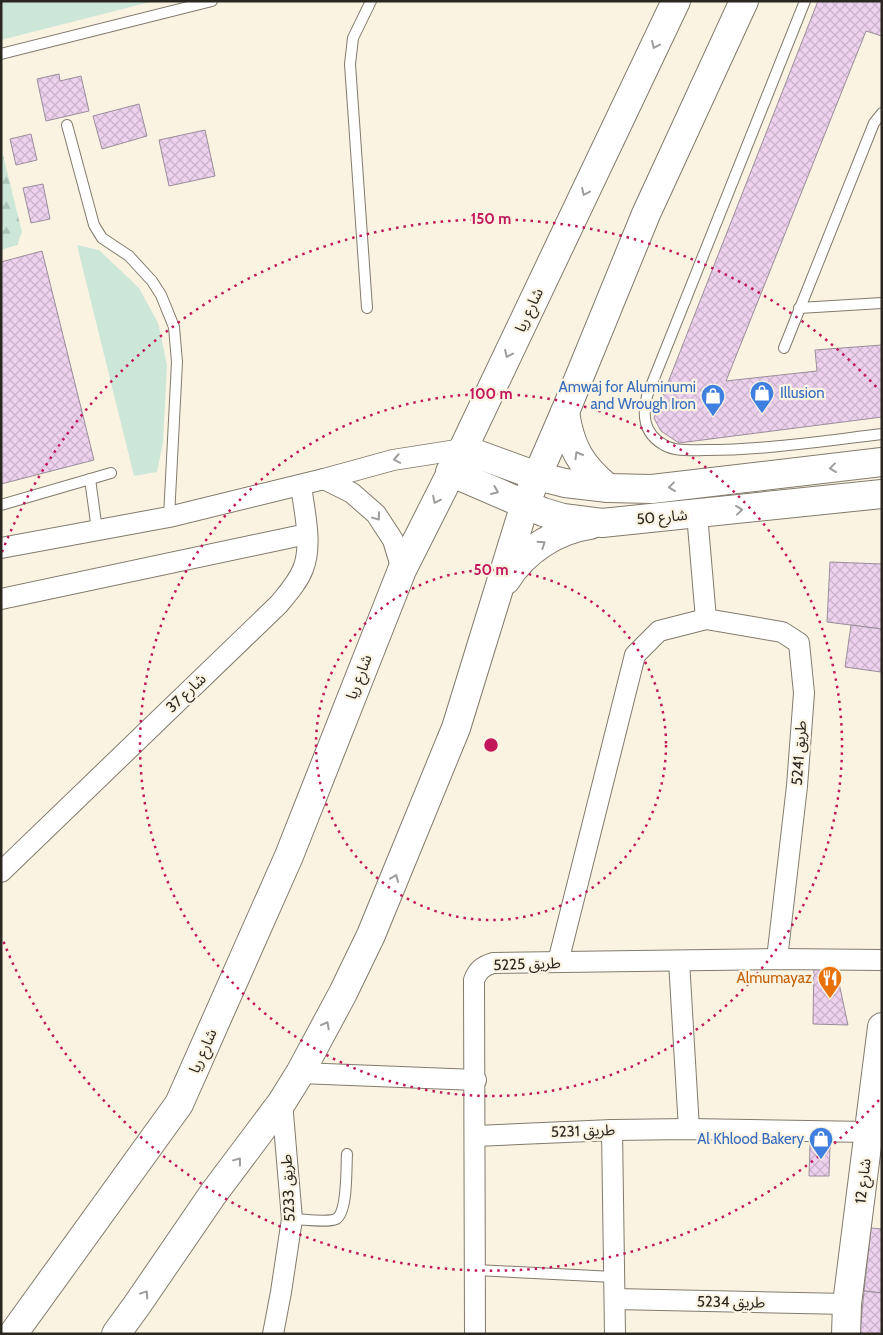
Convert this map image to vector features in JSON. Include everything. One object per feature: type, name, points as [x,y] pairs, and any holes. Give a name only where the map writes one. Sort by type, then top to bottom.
[{"type":"main road","name":"شارع ريا","points":[[13,1334],[179,1104],[289,856],[402,570],[463,449],[676,1]]},
{"type":"main road","points":[[116,1334],[213,1194],[282,1102],[300,1073],[343,993],[390,892],[456,728],[525,504],[646,214],[744,1]]},
{"type":"main road","points":[[565,412],[573,448],[582,463],[594,477],[608,488]]},
{"type":"main road","name":"شارع 50","points":[[463,449],[537,476],[564,483],[608,488],[652,489],[882,462]]},
{"type":"main road","name":"شارع 50","points":[[450,472],[562,518],[602,523],[882,494]]},
{"type":"main road","points":[[492,608],[500,589],[512,571],[543,542],[568,530],[602,523]]},
{"type":"main road","name":"شارع 12","points":[[846,1334],[847,1304],[870,1141],[882,1027]]},
{"type":"street","points":[[1,548],[169,517],[324,480],[393,460],[463,449]]},
{"type":"street","points":[[324,480],[352,493],[376,514],[392,540],[402,570]]},
{"type":"street","name":"شارع 37","points":[[1,872],[279,604],[292,589],[303,569],[307,551],[302,485]]},
{"type":"street","points":[[697,514],[706,620]]},
{"type":"street","points":[[1,599],[307,534]]},
{"type":"street","name":"طريق 5241","points":[[558,962],[635,654],[659,631],[706,620],[782,632],[799,643],[804,693],[797,786],[778,959]]},
{"type":"street","name":"طريق 5225","points":[[476,1334],[474,980],[477,972],[484,966],[493,963],[778,959],[882,960]]},
{"type":"street","points":[[679,960],[689,1129]]},
{"type":"street","points":[[300,1073],[476,1080]]},
{"type":"street","name":"طريق 5233","points":[[273,1334],[292,1218],[282,1102]]},
{"type":"street","name":"طريق 5231","points":[[476,1136],[612,1130],[689,1129],[870,1141]]},
{"type":"street","points":[[612,1130],[615,1334]]},
{"type":"street","name":"طريق 5234","points":[[615,1299],[847,1304]]},
{"type":"lane","points":[[1,54],[212,1]]},
{"type":"lane","points":[[367,308],[350,64],[353,38],[371,1]]},
{"type":"lane","points":[[805,1],[647,396],[644,410],[646,425],[653,438],[666,446],[680,450],[763,448],[882,434]]},
{"type":"lane","points":[[784,348],[874,123],[882,113]]},
{"type":"lane","points":[[67,125],[91,218],[97,232],[102,238],[128,256],[152,281],[161,295],[174,327],[177,362],[169,517]]},
{"type":"lane","points":[[799,308],[882,303]]},
{"type":"lane","points":[[1,505],[111,473]]},
{"type":"lane","points":[[90,479],[97,530]]},
{"type":"lane","points":[[292,1218],[331,1220],[340,1216],[344,1206],[347,1154]]},
{"type":"lane","points":[[476,1270],[614,1277]]},
{"type":"green space","points":[[1,1],[154,1],[1,40]]},
{"type":"green space","points":[[1,147],[22,232],[17,245],[1,250]]},
{"type":"green space","points":[[77,245],[99,250],[139,288],[158,323],[167,365],[163,442],[157,472],[134,476]]},
{"type":"building","points":[[818,1],[882,1],[882,36],[866,31],[726,381],[817,371],[815,350],[882,345],[882,417],[679,443],[661,431],[654,418]]},
{"type":"building","points":[[59,74],[60,81],[81,76],[89,111],[46,121],[37,79]]},
{"type":"building","points":[[139,104],[147,136],[102,149],[93,116]]},
{"type":"building","points":[[205,130],[215,176],[169,186],[159,140]]},
{"type":"building","points":[[31,134],[37,160],[16,165],[10,139]]},
{"type":"building","points":[[43,184],[50,219],[31,223],[23,188]]},
{"type":"building","points":[[42,251],[94,460],[1,484],[1,262]]},
{"type":"building","points":[[830,562],[882,564],[882,629],[827,622]]},
{"type":"building","points":[[851,625],[882,629],[881,672],[845,667]]},
{"type":"building","points":[[814,960],[834,960],[848,1025],[813,1024]]},
{"type":"building","points":[[810,1144],[830,1144],[829,1176],[809,1176]]},
{"type":"building","points":[[871,1228],[882,1229],[882,1293],[864,1291]]},
{"type":"building","points":[[864,1291],[882,1293],[882,1334],[860,1334]]},
{"type":"place","name":"Illusion","points":[[762,414]]},
{"type":"place","name":"Amwaj for Aluminumi and Wrough Iron","points":[[713,417]]},
{"type":"place","name":"Almumayaz","points":[[830,999]]},
{"type":"place","name":"Al Khlood Bakery","points":[[821,1160]]}]
